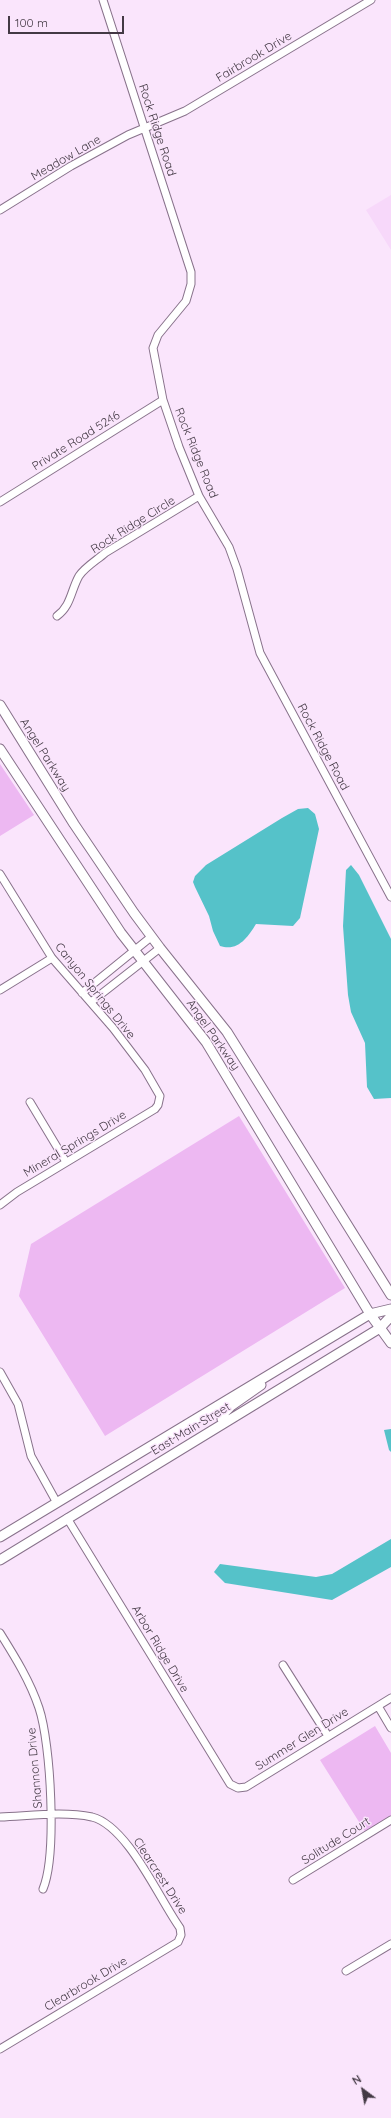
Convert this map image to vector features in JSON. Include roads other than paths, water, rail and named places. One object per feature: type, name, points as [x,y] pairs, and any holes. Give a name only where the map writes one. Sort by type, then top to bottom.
[{"type":"main road","name":"Angel Parkway","points":[[0,705],[74,824],[152,937],[227,1032],[391,1294]]},
{"type":"main road","name":"Angel Parkway","points":[[0,749],[87,884],[143,962],[206,1042],[370,1314],[391,1344]]},
{"type":"main road","name":"East Main Street","points":[[0,1537],[370,1314],[391,1309]]},
{"type":"main road","name":"East Main Street","points":[[0,1560],[380,1328],[391,1316]]},
{"type":"main road","points":[[224,1423],[222,1419],[225,1412],[280,1368]]},
{"type":"main road","points":[[57,1503],[67,1518]]},
{"type":"street","name":"Rock Ridge Road","points":[[103,0],[191,272],[191,284],[186,301],[158,335],[153,348],[163,400],[179,447],[199,496],[229,547],[260,653],[391,897]]},
{"type":"street","name":"Fairbrook Drive","points":[[145,127],[185,111],[371,0]]},
{"type":"street","name":"Meadow Lane","points":[[0,210],[71,166],[145,127]]},
{"type":"street","name":"Private Road 5246","points":[[0,502],[163,400]]},
{"type":"street","name":"Rock Ridge Circle","points":[[56,616],[67,607],[80,576],[92,564],[105,554],[199,496]]},
{"type":"street","name":"Canyon Springs Drive","points":[[0,874],[52,958],[91,1002],[145,1070],[159,1092],[160,1101]]},
{"type":"street","points":[[82,993],[152,937]]},
{"type":"street","points":[[91,1002],[160,948]]},
{"type":"street","points":[[0,990],[52,958]]},
{"type":"street","name":"Mineral Springs Drive","points":[[0,1205],[17,1192],[155,1108],[160,1101]]},
{"type":"street","points":[[30,1102],[66,1162]]},
{"type":"street","points":[[0,1372],[18,1404],[31,1456],[57,1503]]},
{"type":"street","name":"Arbor Ridge Drive","points":[[67,1518],[230,1784],[238,1788]]},
{"type":"street","name":"Shannon Drive","points":[[0,1633],[23,1671],[39,1709],[45,1730],[50,1816],[49,1865],[43,1889]]},
{"type":"street","points":[[283,1665],[328,1736]]},
{"type":"street","name":"Summer Glen Drive","points":[[238,1788],[246,1787],[391,1698]]},
{"type":"street","points":[[378,1706],[391,1728]]},
{"type":"street","name":"Clearcrest Drive","points":[[0,1817],[92,1817],[110,1826],[124,1840],[138,1860],[180,1928],[181,1935]]},
{"type":"street","name":"Solitude Court","points":[[293,1880],[391,1820]]},
{"type":"street","name":"Clearbrook Drive","points":[[0,2049],[178,1942],[181,1935]]},
{"type":"street","points":[[346,1971],[391,1944]]},
{"type":"water","points":[[308,808],[315,814],[319,829],[300,918],[293,926],[256,924],[250,934],[242,942],[232,947],[220,946],[213,931],[209,916],[193,882],[195,876],[206,865],[282,818],[298,809]]},
{"type":"water","points":[[351,865],[359,875],[391,939],[391,1098],[374,1099],[367,1087],[365,1043],[351,1012],[348,995],[343,926],[346,870]]},
{"type":"water","points":[[391,1429],[391,1452],[389,1450],[384,1430]]},
{"type":"water","points":[[391,1539],[391,1567],[332,1600],[225,1583],[214,1572],[220,1564],[316,1577],[332,1574]]}]
